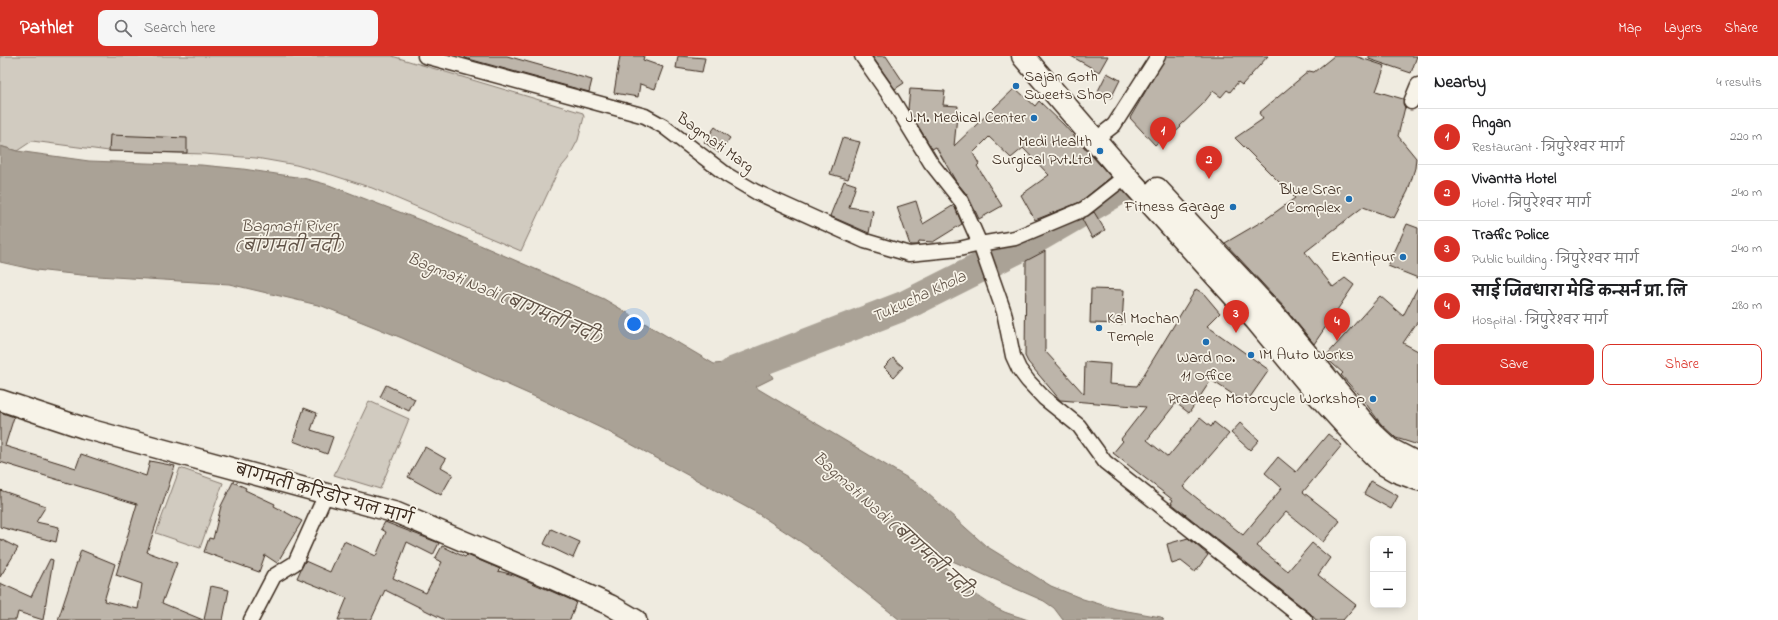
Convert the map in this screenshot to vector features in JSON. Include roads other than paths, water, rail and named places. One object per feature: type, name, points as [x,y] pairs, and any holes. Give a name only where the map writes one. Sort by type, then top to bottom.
[{"type":"highway","points":[[1035,57],[1274,315],[1372,433],[1414,470]]},
{"type":"highway","points":[[1035,57],[1126,176],[1256,320],[1313,389],[1364,446],[1382,463],[1414,470]]},
{"type":"street","name":"Bagmati Marg","points":[[425,56],[645,116],[663,126],[727,175],[756,192],[865,241],[909,254],[959,250],[982,250],[1084,209],[1126,176]]},
{"type":"street","points":[[862,56],[890,96],[931,163],[961,201],[982,250],[998,293],[1013,356],[1019,369],[1044,398],[1079,426],[1105,462],[1305,620]]},
{"type":"street","points":[[1105,132],[1114,125],[1158,56]]},
{"type":"street","points":[[1411,102],[1418,85]]},
{"type":"street","name":"बागमती करिडोर यल मार्ग","points":[[0,400],[84,428],[397,513],[610,605],[636,620]]},
{"type":"street","points":[[251,620],[274,576],[295,563],[326,494]]},
{"type":"water","name":"Bagmati River (बागमती नदी)","points":[[0,146],[17,151],[89,161],[201,165],[243,169],[303,178],[329,185],[441,228],[604,299],[714,364],[725,363],[757,348],[773,378],[755,387],[916,483],[986,546],[1051,586],[1083,599],[1116,609],[1161,617],[1164,620],[1063,620],[1054,608],[1044,601],[941,556],[940,560],[945,567],[975,594],[1001,611],[1028,620],[900,620],[807,546],[757,513],[607,431],[540,399],[402,338],[322,306],[229,284],[81,275],[36,270],[0,262]]},
{"type":"waterway","name":"Tukucha Khola","points":[[727,377],[735,371],[906,305],[1023,246],[1126,186]]},
{"type":"place","name":"Sajan Goth Sweets Shop","points":[[1016,86]]},
{"type":"place","name":"J.M. Medical Center","points":[[1034,118]]},
{"type":"place","name":"Angan","points":[[1163,150]]},
{"type":"place","name":"Medi Health Surgical Pvt.Ltd","points":[[1100,151]]},
{"type":"place","name":"Vivantta Hotel","points":[[1209,179]]},
{"type":"place","name":"Blue Srar Complex","points":[[1349,199]]},
{"type":"place","name":"Fitness Garage","points":[[1233,207]]},
{"type":"place","name":"Ekantipur","points":[[1403,257]]},
{"type":"place","name":"Kal Mochan Temple","points":[[1099,328]]},
{"type":"place","name":"Traffic Police","points":[[1236,333]]},
{"type":"place","name":"साई जिवधारा मेडि कन्सर्न प्रा. लि","points":[[1337,341]]},
{"type":"place","name":"Ward no. 11 Office","points":[[1206,342]]},
{"type":"place","name":"IM Auto Works","points":[[1251,355]]},
{"type":"place","name":"Pradeep Motorcycle Workshop","points":[[1373,399]]},
{"type":"water label","name":"Bagmati Nadi (बागमती नदी)","points":[[504,298]]},
{"type":"water label","name":"Bagmati Nadi (बागमती नदी)","points":[[893,525]]}]
